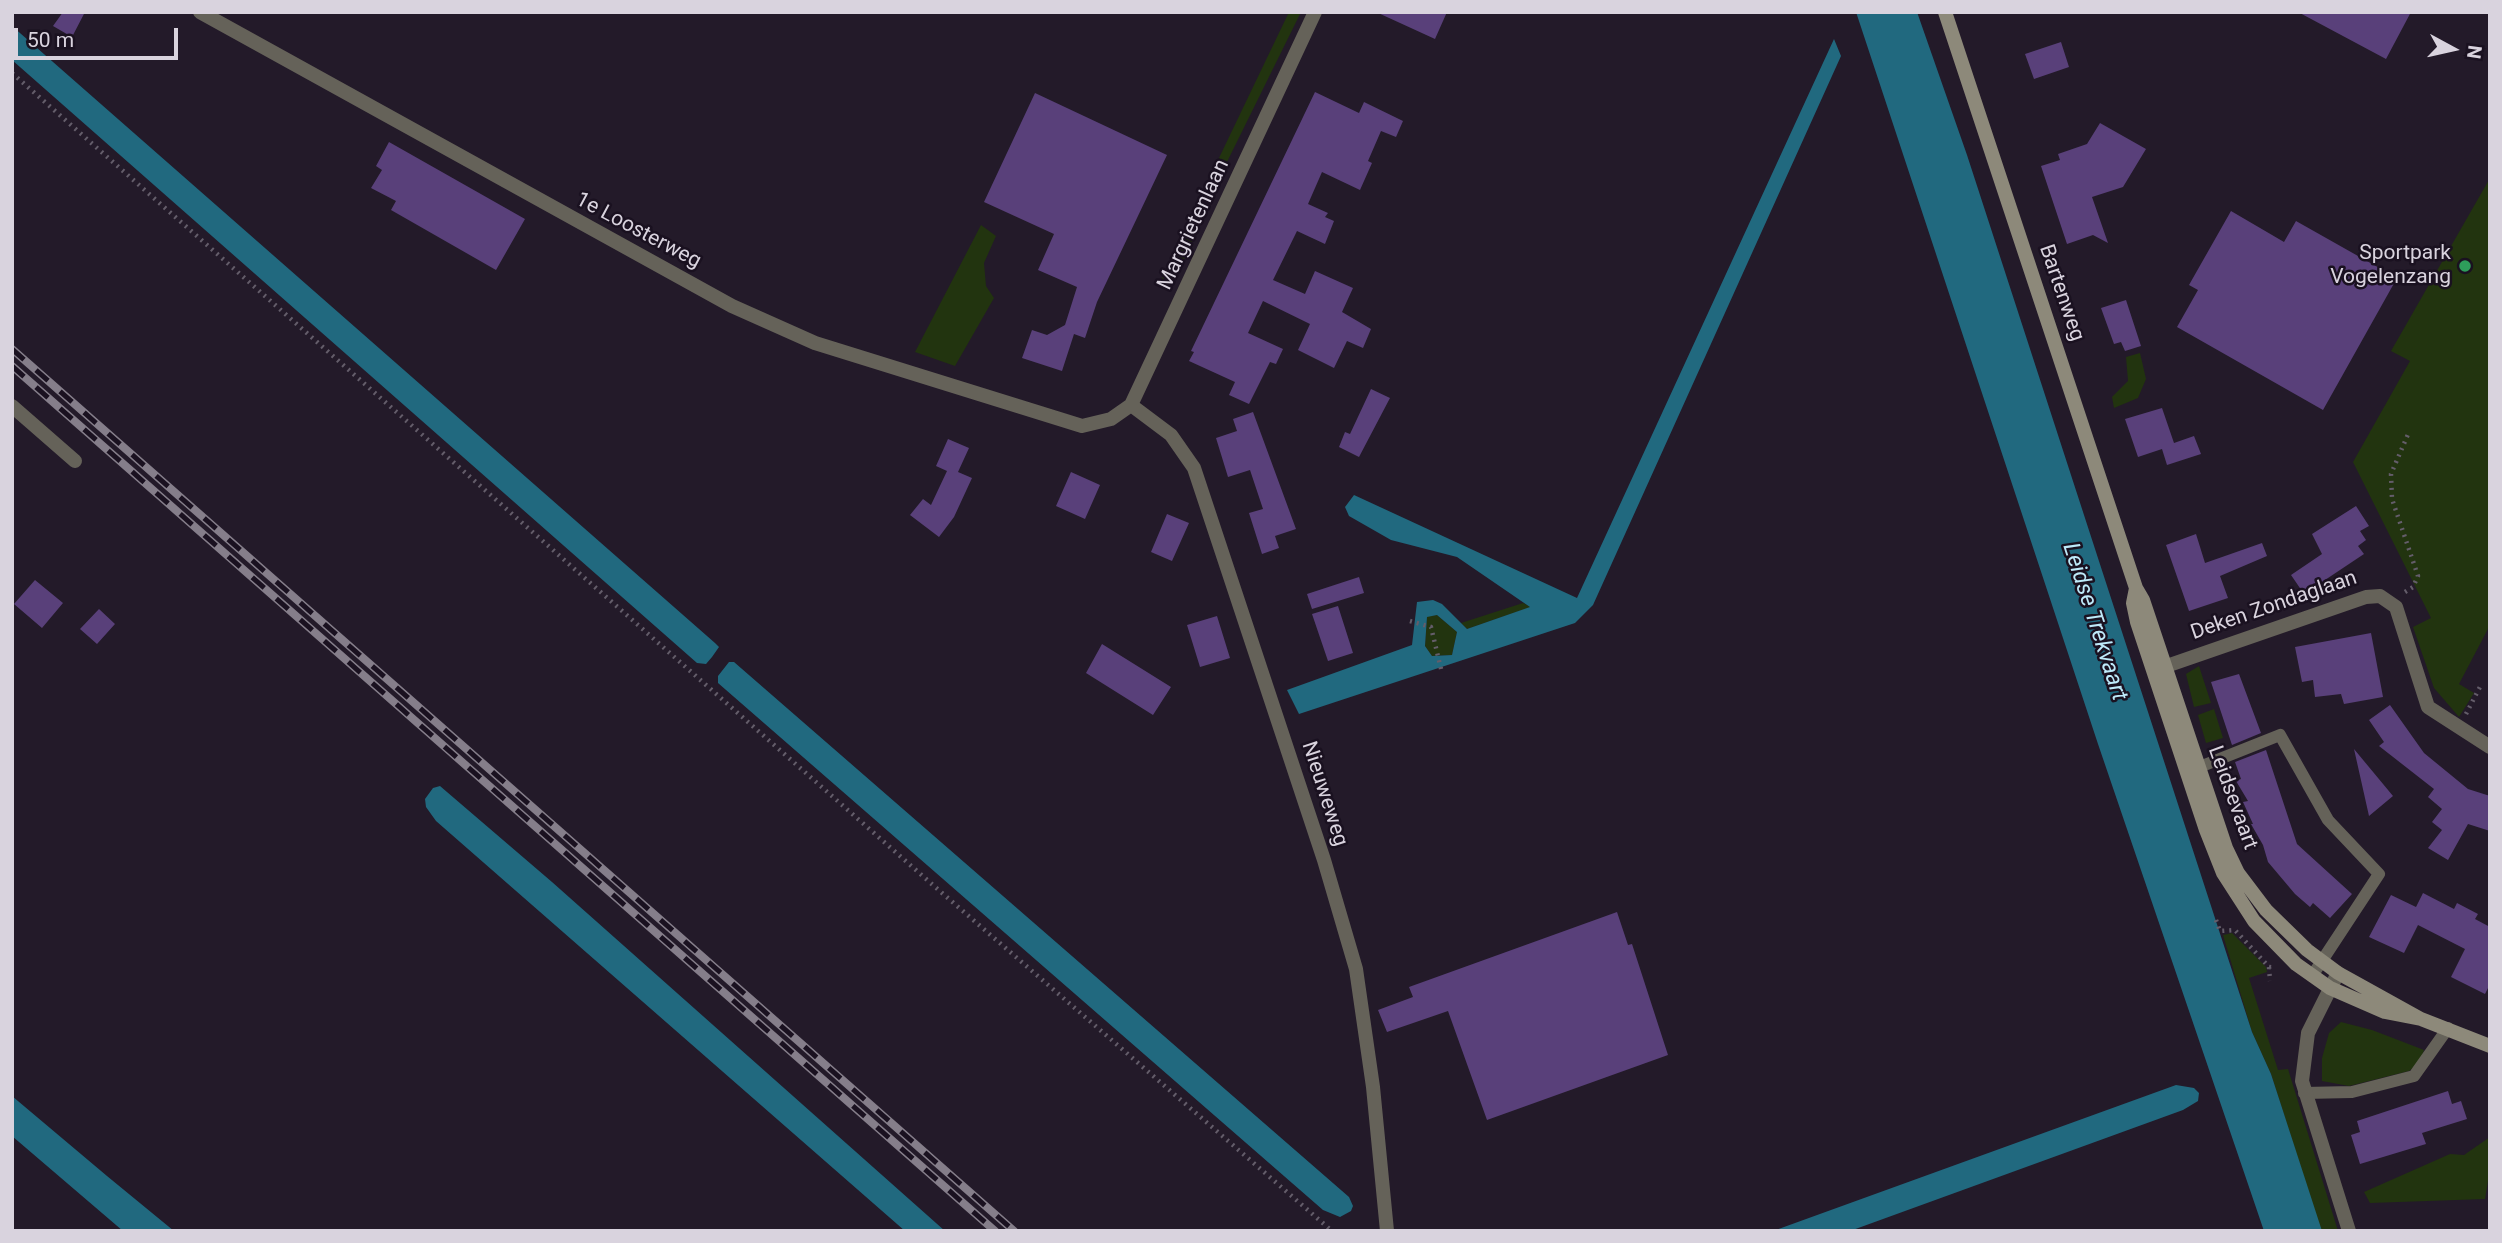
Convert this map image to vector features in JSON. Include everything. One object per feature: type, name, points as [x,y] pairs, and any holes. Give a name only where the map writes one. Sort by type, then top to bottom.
[{"type":"main road","name":"Bartenweg","points":[[1944,12],[2136,588],[2133,603],[2137,622],[2159,668]]},
{"type":"main road","name":"Leidsevaart","points":[[2159,668],[2219,863],[2238,899],[2275,943],[2312,976],[2330,988],[2385,1012],[2421,1019]]},
{"type":"main road","name":"Leidsevaart","points":[[2192,770],[2238,873],[2274,920],[2338,973],[2421,1019]]},
{"type":"main road","points":[[2421,1019],[2490,1046]]},
{"type":"street","name":"1e Loosterweg","points":[[200,12],[732,306],[815,343],[1082,426],[1111,419],[1131,405]]},
{"type":"street","name":"Margrietenlaan","points":[[1131,405],[1315,12]]},
{"type":"street","name":"Nieuweweg","points":[[1131,405],[1171,435],[1194,468],[1324,860],[1356,969],[1373,1087],[1387,1231]]},
{"type":"street","points":[[12,406],[75,461]]},
{"type":"street","name":"Deken Zondaglaan","points":[[2159,668],[2366,597],[2380,596],[2396,607],[2428,707],[2458,729],[2490,747]]},
{"type":"street","points":[[2338,973],[2308,1033],[2303,1067],[2304,1093],[2349,1231]]},
{"type":"lane","points":[[2192,770],[2280,735],[2328,820],[2379,874],[2312,976]]},
{"type":"lane","points":[[2304,1093],[2351,1092],[2414,1076],[2448,1028]]},
{"type":"path","points":[[12,73],[944,895],[1332,1231]]},
{"type":"path","points":[[2389,601],[2413,587],[2418,576],[2392,499],[2391,474],[2409,432]]},
{"type":"path","points":[[1410,621],[1431,627],[1435,653],[1442,673]]},
{"type":"path","points":[[2458,729],[2482,683]]},
{"type":"path","points":[[2216,920],[2221,933],[2228,931]]},
{"type":"path","points":[[2269,967],[2270,981]]},
{"type":"green space","points":[[1289,12],[1301,12],[1226,164],[1218,160]]},
{"type":"green space","points":[[2490,178],[2490,625],[2459,684],[2474,693],[2459,717],[2434,688],[2413,627],[2431,618],[2353,462],[2410,361],[2391,351]]},
{"type":"green space","points":[[981,225],[996,236],[984,263],[986,286],[994,298],[955,366],[915,352]]},
{"type":"green space","points":[[1187,228],[1195,236],[1170,289],[1158,286]]},
{"type":"green space","points":[[2140,353],[2146,379],[2138,398],[2114,408],[2112,397],[2128,381],[2126,357]]},
{"type":"green space","points":[[1523,603],[1531,607],[1467,629],[1461,623]]},
{"type":"green space","points":[[1437,615],[1457,632],[1452,655],[1432,656],[1425,646],[1427,616]]},
{"type":"green space","points":[[2199,666],[2211,703],[2194,707],[2186,674]]},
{"type":"green space","points":[[2214,709],[2223,738],[2206,743],[2198,715]]},
{"type":"green space","points":[[2232,933],[2266,967],[2267,972],[2249,978],[2278,1070],[2288,1069],[2338,1231],[2321,1231],[2271,1074],[2252,1032],[2223,935]]},
{"type":"green space","points":[[2341,1022],[2372,1030],[2424,1050],[2419,1063],[2409,1071],[2349,1086],[2322,1081],[2322,1058],[2329,1033]]},
{"type":"green space","points":[[2490,1137],[2490,1169],[2485,1199],[2370,1203],[2364,1192],[2450,1154],[2464,1155]]},
{"type":"water","name":"Leidse Trekvaart","points":[[1856,12],[1917,12],[1967,155],[2252,1032],[2271,1074],[2322,1231],[2264,1231],[2098,744]]},
{"type":"water","points":[[12,26],[715,643],[719,647],[706,664],[697,663],[12,60]]},
{"type":"water","points":[[1834,39],[1841,56],[1593,605],[1575,623],[1299,714],[1287,690],[1412,645],[1417,602],[1433,600],[1442,604],[1467,629],[1530,607],[1457,557],[1391,540],[1349,516],[1345,507],[1354,495],[1577,598]],"holes":[[[1437,615],[1457,632],[1452,655],[1432,656],[1425,646],[1427,617]]]},
{"type":"water","points":[[729,662],[734,662],[1349,1197],[1353,1206],[1351,1211],[1340,1217],[1323,1210],[718,683],[718,676]]},
{"type":"water","points":[[440,786],[945,1231],[905,1231],[436,821],[426,807],[425,799],[433,788]]},
{"type":"water","points":[[2176,1085],[2194,1088],[2199,1093],[2198,1101],[2183,1110],[1850,1231],[1773,1231]]},
{"type":"water","points":[[12,1096],[174,1231],[123,1231],[12,1136]]},
{"type":"building","points":[[63,12],[85,12],[72,37],[53,26]]},
{"type":"building","points":[[1376,12],[1447,12],[1435,39]]},
{"type":"building","points":[[2298,12],[2411,12],[2386,59]]},
{"type":"building","points":[[2061,42],[2069,67],[2034,79],[2025,54]]},
{"type":"building","points":[[1315,92],[1359,113],[1364,102],[1403,121],[1396,137],[1381,131],[1368,161],[1372,163],[1360,190],[1322,172],[1308,204],[1328,213],[1325,217],[1334,221],[1325,244],[1297,231],[1273,280],[1305,294],[1315,271],[1353,288],[1342,312],[1371,329],[1363,348],[1347,341],[1334,368],[1298,350],[1310,324],[1263,301],[1248,333],[1283,349],[1276,364],[1270,362],[1249,404],[1229,395],[1235,382],[1189,361],[1194,352],[1191,351]]},
{"type":"building","points":[[1035,93],[1167,155],[1097,302],[1085,338],[1074,334],[1062,371],[1022,358],[1032,330],[1047,335],[1065,325],[1077,287],[1038,270],[1054,234],[984,202]]},
{"type":"building","points":[[2100,123],[2146,149],[2123,187],[2092,197],[2108,243],[2093,235],[2067,244],[2041,166],[2060,160],[2058,154],[2087,144]]},
{"type":"building","points":[[389,142],[525,219],[496,270],[391,210],[396,201],[371,188],[382,170],[376,166]]},
{"type":"building","points":[[2231,211],[2284,242],[2296,221],[2397,278],[2323,410],[2177,327],[2198,290],[2189,285]]},
{"type":"building","points":[[2126,300],[2141,346],[2125,351],[2121,342],[2114,344],[2101,308]]},
{"type":"building","points":[[1371,389],[1390,398],[1359,457],[1339,447],[1345,432],[1350,434]]},
{"type":"building","points":[[2162,408],[2174,443],[2194,436],[2201,454],[2167,465],[2162,449],[2138,457],[2125,419]]},
{"type":"building","points":[[1253,412],[1296,529],[1275,536],[1279,548],[1262,554],[1249,513],[1263,509],[1250,470],[1228,477],[1216,438],[1237,431],[1233,419]]},
{"type":"building","points":[[948,439],[969,448],[958,472],[972,478],[954,517],[939,537],[910,515],[923,499],[931,505],[947,471],[936,466]]},
{"type":"building","points":[[1071,472],[1100,485],[1085,519],[1056,506]]},
{"type":"building","points":[[2356,506],[2369,526],[2360,531],[2366,540],[2358,546],[2364,554],[2304,594],[2291,575],[2322,554],[2312,534]]},
{"type":"building","points":[[1167,514],[1189,523],[1172,561],[1151,552]]},
{"type":"building","points":[[2196,534],[2205,563],[2262,543],[2267,556],[2220,576],[2228,598],[2189,611],[2166,545]]},
{"type":"building","points":[[1359,577],[1364,593],[1312,609],[1307,594]]},
{"type":"building","points":[[35,580],[63,603],[42,628],[14,604]]},
{"type":"building","points":[[1338,606],[1353,653],[1328,661],[1312,614]]},
{"type":"building","points":[[99,609],[115,624],[97,644],[80,629]]},
{"type":"building","points":[[1217,616],[1230,658],[1200,667],[1187,625]]},
{"type":"building","points":[[2371,633],[2383,697],[2344,704],[2341,694],[2315,697],[2313,680],[2302,682],[2295,647]]},
{"type":"building","points":[[1102,644],[1171,687],[1153,715],[1086,673]]},
{"type":"building","points":[[2239,674],[2261,733],[2232,745],[2211,682]]},
{"type":"building","points":[[2390,705],[2424,753],[2468,789],[2490,796],[2490,831],[2468,824],[2448,860],[2428,848],[2442,830],[2432,822],[2442,809],[2428,797],[2434,789],[2379,746],[2384,742],[2369,720]]},
{"type":"building","points":[[2354,749],[2393,796],[2369,816]]},
{"type":"building","points":[[2266,750],[2297,844],[2352,894],[2330,918],[2313,903],[2310,907],[2295,894],[2268,862],[2263,845],[2251,824],[2243,802],[2248,801],[2236,781],[2241,779],[2235,762]]},
{"type":"building","points":[[2423,893],[2454,909],[2457,903],[2478,914],[2475,919],[2490,927],[2490,984],[2485,994],[2451,977],[2465,949],[2418,925],[2404,953],[2369,937],[2391,895],[2416,907]]},
{"type":"building","points":[[1617,912],[1628,945],[1632,944],[1668,1055],[1487,1120],[1448,1011],[1387,1032],[1378,1010],[1413,997],[1409,987]]},
{"type":"building","points":[[2448,1091],[2452,1104],[2461,1101],[2467,1119],[2422,1133],[2426,1144],[2360,1164],[2351,1135],[2360,1132],[2357,1121]]},
{"type":"railway","points":[[12,349],[1014,1231]]},
{"type":"railway","points":[[12,366],[995,1231]]},
{"type":"place","name":"Sportpark Vogelenzang","points":[[2465,266]]}]
